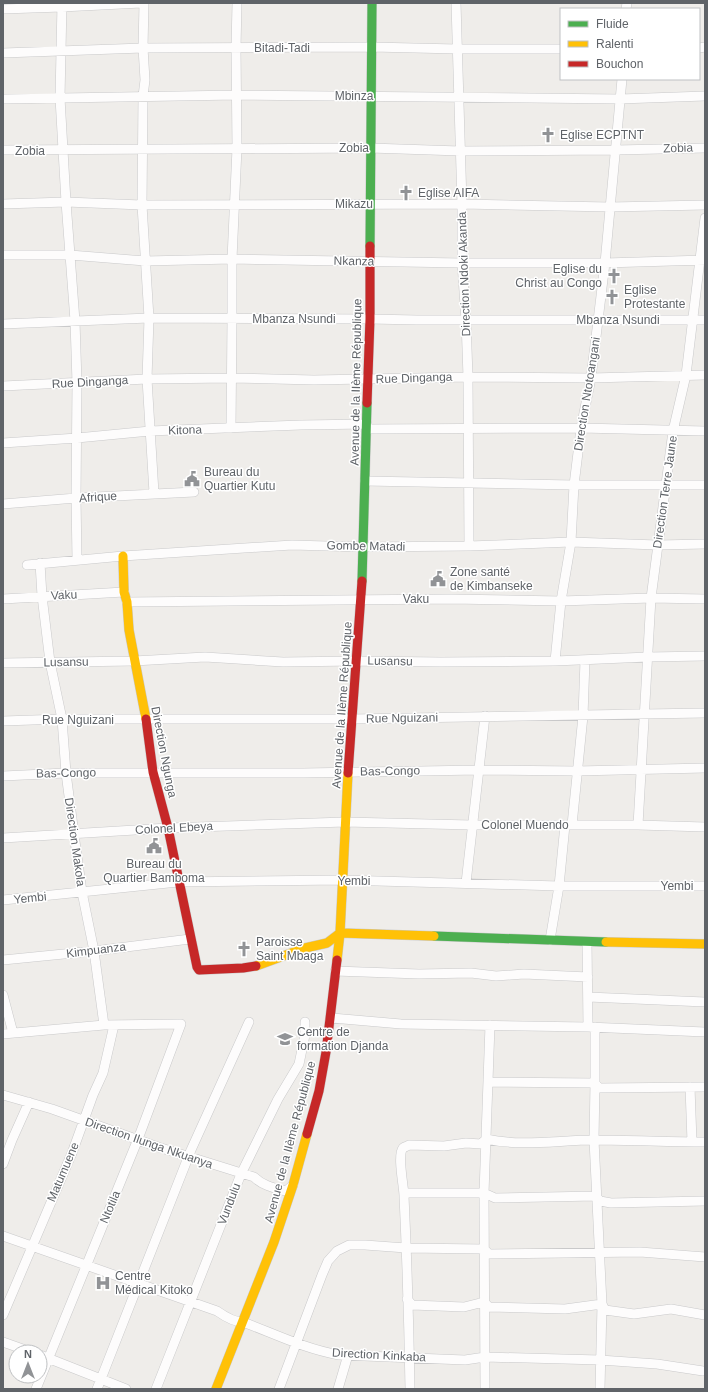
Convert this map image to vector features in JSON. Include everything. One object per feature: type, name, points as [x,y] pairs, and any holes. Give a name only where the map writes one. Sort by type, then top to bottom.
[{"type":"street","points":[[3,9],[62,5],[142,3],[145,80],[142,96],[142,204],[149,318],[147,379],[154,493]]},
{"type":"street","points":[[230,428],[232,259],[237,148],[237,3]]},
{"type":"street","name":"Avenue de la IIème République","points":[[216,1389],[274,1242],[293,1185],[320,1083],[326,1052],[340,933],[345,822],[361,599],[367,427],[370,319],[372,3]]},
{"type":"street","name":"Direction Ndoki Akanda","points":[[456,3],[462,204],[462,263],[468,376],[469,546]]},
{"type":"street","points":[[62,5],[60,98],[75,321],[77,383],[77,559]]},
{"type":"street","name":"Bitadi-Tadi","points":[[3,53],[143,48],[372,47],[560,49]]},
{"type":"street","name":"Direction Ntotoangani","points":[[555,661],[561,601],[570,542],[574,485],[581,428],[591,378],[599,320],[622,80]]},
{"type":"street","name":"Mbinza","points":[[3,99],[237,95],[620,99],[705,96]]},
{"type":"street","name":"Zobia","points":[[3,150],[64,151],[237,148],[370,148],[460,151],[705,148]]},
{"type":"street","name":"Mikazu","points":[[3,204],[66,202],[142,204],[462,204],[610,207],[705,205]]},
{"type":"street","name":"Direction Terre Jaune","points":[[638,825],[651,598],[673,431],[686,375],[689,344],[703,260],[705,218]]},
{"type":"street","name":"Nkanza","points":[[3,255],[70,255],[145,261],[232,259],[462,263],[605,263],[703,260]]},
{"type":"street","name":"Mbanza Nsundi","points":[[3,324],[149,318],[705,320]]},
{"type":"street","name":"Rue Dinganga","points":[[3,386],[147,379],[231,378],[314,380],[468,376],[591,378],[705,375]]},
{"type":"street","name":"Kitona","points":[[3,442],[77,438],[150,431],[301,425],[468,430],[581,428],[705,431]]},
{"type":"street","points":[[365,482],[705,485]]},
{"type":"street","name":"Afrique","points":[[3,504],[154,493],[194,492]]},
{"type":"street","name":"Gombe Matadi","points":[[27,565],[77,559],[292,545],[362,547],[469,546],[570,542],[658,545],[705,544]]},
{"type":"street","name":"Direction Ngunga","points":[[123,556],[124,592],[127,602],[129,630],[146,720],[153,772],[168,828],[178,882],[183,895],[196,967],[199,970],[203,970],[243,968],[261,965],[305,948],[327,942],[340,933]]},
{"type":"street","name":"Direction Makola","points":[[40,563],[42,596],[50,662],[62,719],[66,773],[74,834],[82,892],[94,951],[104,1024]]},
{"type":"street","name":"Vaku","points":[[3,599],[124,592]]},
{"type":"street","name":"Vaku","points":[[127,602],[451,598],[561,601],[651,598],[705,599]]},
{"type":"street","name":"Lusansu","points":[[3,663],[134,661],[205,657],[283,662],[441,662],[555,661],[705,656]]},
{"type":"street","points":[[550,940],[577,771],[583,716],[585,660]]},
{"type":"street","name":"Rue Nguizani","points":[[3,721],[62,719],[352,719],[705,713]]},
{"type":"street","points":[[466,883],[485,716]]},
{"type":"street","name":"Bas-Congo","points":[[3,776],[66,773],[153,772],[349,772],[479,770],[577,771],[642,768],[705,768]]},
{"type":"street","name":"Colonel Muendo","points":[[345,822],[472,825],[638,825],[705,827]]},
{"type":"street","name":"Colonel Ebeya","points":[[3,838],[168,828],[345,822]]},
{"type":"street","name":"Yembi","points":[[3,900],[178,882],[342,880],[559,886],[705,886]]},
{"type":"street","points":[[340,933],[587,942],[705,944]]},
{"type":"street","name":"Kimpuanza","points":[[3,960],[94,951],[190,939]]},
{"type":"street","points":[[587,942],[588,997],[595,1084],[594,1140],[602,1304],[600,1389]]},
{"type":"street","points":[[335,971],[419,974],[471,973],[496,976],[524,974],[588,976]]},
{"type":"street","points":[[3,995],[13,1033]]},
{"type":"street","points":[[588,997],[705,1002]]},
{"type":"street","points":[[330,1021],[332,1018],[401,1024],[591,1027],[705,1032]]},
{"type":"street","points":[[97,1389],[188,1157],[249,1022]]},
{"type":"street","name":"Vundulu","points":[[156,1389],[241,1174],[278,1099],[299,1064],[305,1035],[305,1022]]},
{"type":"street","points":[[3,1034],[104,1024],[114,1025]]},
{"type":"street","name":"Ntotila","points":[[48,1348],[86,1266],[138,1139],[181,1024],[114,1025]]},
{"type":"street","name":"Matumuene","points":[[3,1315],[85,1121],[93,1095],[103,1072],[114,1025]]},
{"type":"street","points":[[485,1389],[484,1193],[490,1025]]},
{"type":"street","points":[[489,1082],[595,1084],[599,1088],[705,1087]]},
{"type":"street","points":[[690,1086],[692,1142]]},
{"type":"street","name":"Direction Ilunga Nkuanya","points":[[3,1094],[52,1109],[188,1157],[254,1177],[259,1182],[286,1191],[293,1185]]},
{"type":"street","points":[[3,1164],[29,1102]]},
{"type":"street","points":[[486,1139],[501,1142],[594,1140],[705,1142]]},
{"type":"street","points":[[410,1389],[404,1193],[401,1153],[404,1148],[409,1145],[444,1146],[466,1143],[482,1144],[486,1139]]},
{"type":"street","points":[[404,1193],[484,1193],[495,1198],[596,1196]]},
{"type":"street","points":[[596,1196],[600,1201],[612,1203],[705,1201]]},
{"type":"street","name":"Direction Kinkaba","points":[[3,1236],[217,1311],[228,1318],[243,1322],[297,1344],[322,1352],[348,1355],[465,1360],[486,1357],[600,1360],[657,1364],[703,1371]]},
{"type":"street","points":[[279,1389],[328,1261],[337,1251],[349,1245],[365,1244],[406,1248],[484,1249],[489,1254],[640,1252],[705,1257]]},
{"type":"street","points":[[407,1299],[412,1305],[464,1307],[484,1302]]},
{"type":"street","points":[[484,1302],[489,1307],[501,1308],[566,1309],[602,1304]]},
{"type":"street","points":[[602,1304],[605,1310],[614,1312],[634,1314],[671,1310],[705,1315]]},
{"type":"street","points":[[338,1389],[348,1355]]},
{"type":"street","points":[[48,1359],[126,1389]]},
{"type":"traffic: fast","points":[[370,246],[372,3]]},
{"type":"traffic: fast","points":[[362,581],[367,403]]},
{"type":"traffic: fast","points":[[434,936],[606,942]]},
{"type":"traffic: slow","points":[[123,556],[124,592],[127,602],[129,630],[146,719]]},
{"type":"traffic: slow","points":[[337,960],[340,933],[348,773]]},
{"type":"traffic: slow","points":[[256,966],[305,948],[327,943],[340,933],[434,936]]},
{"type":"traffic: slow","points":[[606,942],[705,944]]},
{"type":"traffic: slow","points":[[216,1389],[274,1242],[293,1185],[307,1134]]},
{"type":"traffic: jam","points":[[367,403],[370,319],[370,246]]},
{"type":"traffic: jam","points":[[348,773],[362,581]]},
{"type":"traffic: jam","points":[[146,719],[153,772],[168,828],[197,967],[199,970],[256,966]]},
{"type":"traffic: jam","points":[[307,1134],[319,1091],[326,1052],[337,960]]},
{"type":"place","name":"Eglise ECPTNT","points":[[548,135]]},
{"type":"place","name":"Eglise AIFA","points":[[406,193]]},
{"type":"place","name":"Eglise du Christ au Congo","points":[[614,276]]},
{"type":"place","name":"Eglise Protestante","points":[[612,297]]},
{"type":"place","name":"Bureau du Quartier Kutu","points":[[192,479]]},
{"type":"place","name":"Zone santé de Kimbanseke","points":[[438,579]]},
{"type":"place","name":"Bureau du Quartier Bamboma","points":[[154,846]]},
{"type":"place","name":"Paroisse Saint Mbaga","points":[[244,949]]},
{"type":"place","name":"Centre de formation Djanda","points":[[285,1039]]},
{"type":"place","name":"Centre Médical Kitoko","points":[[103,1283]]}]
